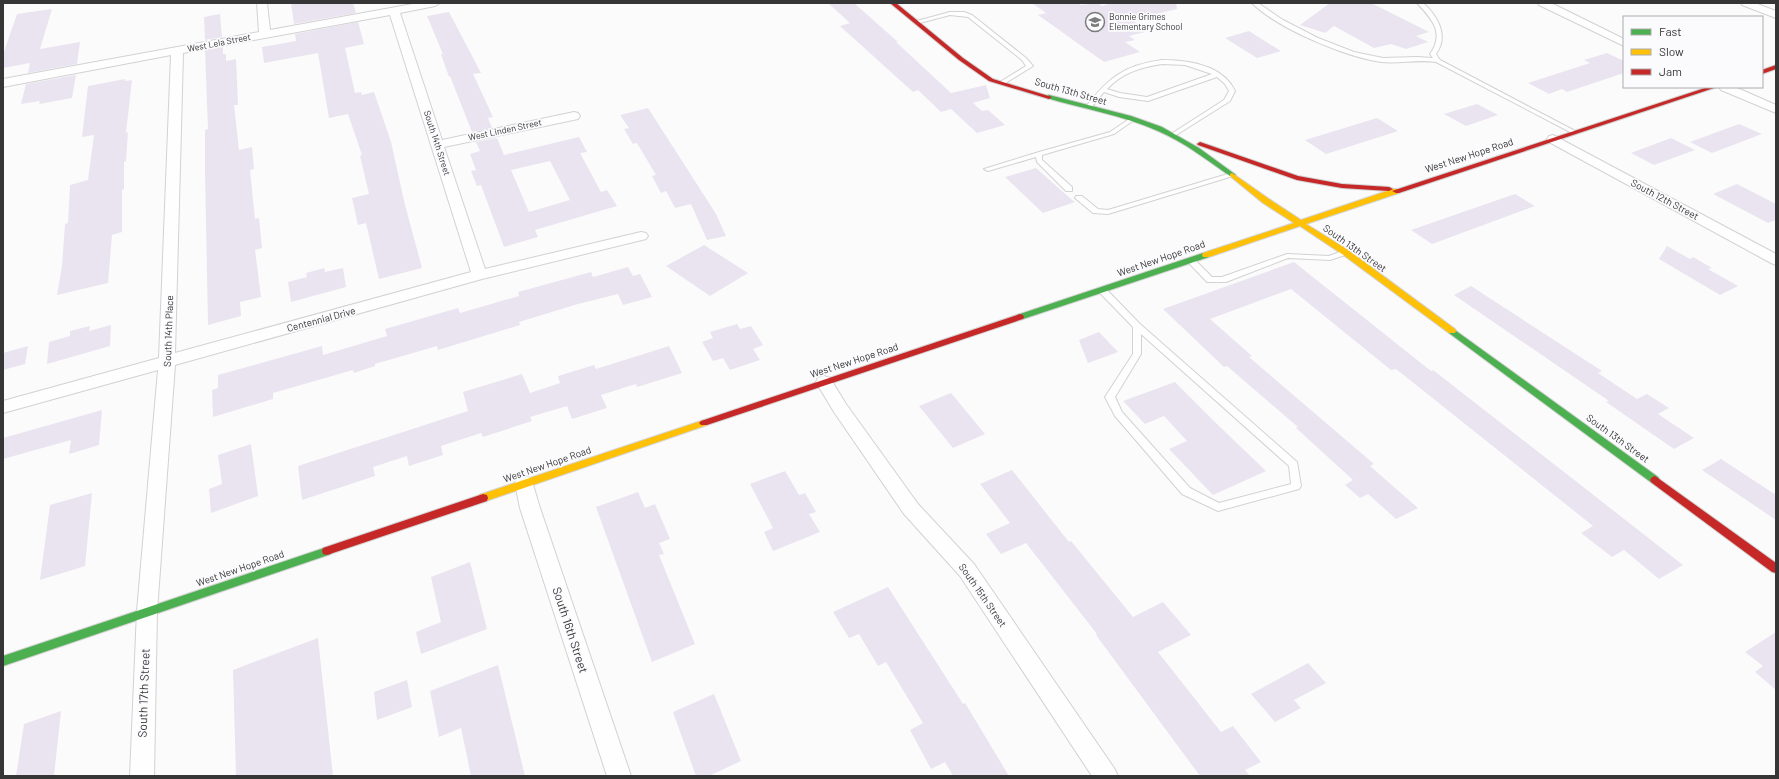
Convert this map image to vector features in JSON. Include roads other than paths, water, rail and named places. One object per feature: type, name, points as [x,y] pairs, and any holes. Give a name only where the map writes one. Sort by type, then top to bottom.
[{"type":"main road","name":"South 13th Street","points":[[893,3],[960,59],[991,80],[1132,120],[1172,135],[1202,153],[1299,223],[1345,252],[1776,569]]},
{"type":"main road","points":[[1763,72],[1776,67]]},
{"type":"main road","name":"West New Hope Road","points":[[3,661],[824,382],[1299,223],[1711,88]]},
{"type":"main road","points":[[1172,135],[1216,149],[1284,175],[1342,186],[1400,190]]},
{"type":"street","points":[[262,3],[266,34]]},
{"type":"street","name":"West Lela Street","points":[[3,83],[435,3]]},
{"type":"street","points":[[1543,3],[1623,43]]},
{"type":"street","points":[[1746,3],[1776,15]]},
{"type":"street","name":"South 14th Street","points":[[394,11],[479,275]]},
{"type":"street","name":"South 14th Place","points":[[147,611],[167,362],[177,51]]},
{"type":"street","points":[[1727,88],[1776,109]]},
{"type":"street","name":"West Linden Street","points":[[437,145],[574,116]]},
{"type":"street","name":"South 12th Street","points":[[1553,139],[1776,260]]},
{"type":"street","name":"Centennial Drive","points":[[3,407],[479,275],[640,236]]},
{"type":"street","name":"South 15th Street","points":[[824,382],[840,408],[911,509],[967,570],[1106,776]]},
{"type":"street","name":"South 16th Street","points":[[524,483],[530,508],[619,776]]},
{"type":"street","name":"South 17th Street","points":[[142,776],[147,611]]},
{"type":"lane","points":[[1255,3],[1262,9],[1305,33],[1355,54],[1384,60],[1421,58],[1438,61],[1574,132]]},
{"type":"lane","points":[[1420,3],[1436,20],[1439,44],[1438,49],[1433,54],[1438,61]]},
{"type":"lane","points":[[916,22],[954,13],[962,13],[970,16],[1024,59],[1030,66],[1002,83]]},
{"type":"lane","points":[[1088,108],[1118,76],[1146,64],[1162,61],[1180,61],[1199,66],[1219,74],[1229,82],[1232,91],[1227,101],[1172,135]]},
{"type":"lane","points":[[1104,90],[1118,95],[1148,99],[1219,74]]},
{"type":"lane","points":[[988,169],[1112,133],[1132,120]]},
{"type":"lane","points":[[1041,153],[1039,155],[1039,161],[1069,189]]},
{"type":"lane","points":[[1079,198],[1096,211],[1108,212],[1231,175]]},
{"type":"lane","points":[[1190,260],[1210,280],[1223,280],[1287,256],[1330,258],[1345,252]]},
{"type":"lane","points":[[1102,290],[1137,326],[1294,465],[1296,486],[1218,507],[1186,491],[1118,414],[1110,397],[1137,354],[1137,326]]},
{"type":"place","name":"Bonnie Grimes Elementary School","points":[[1095,22]]}]
